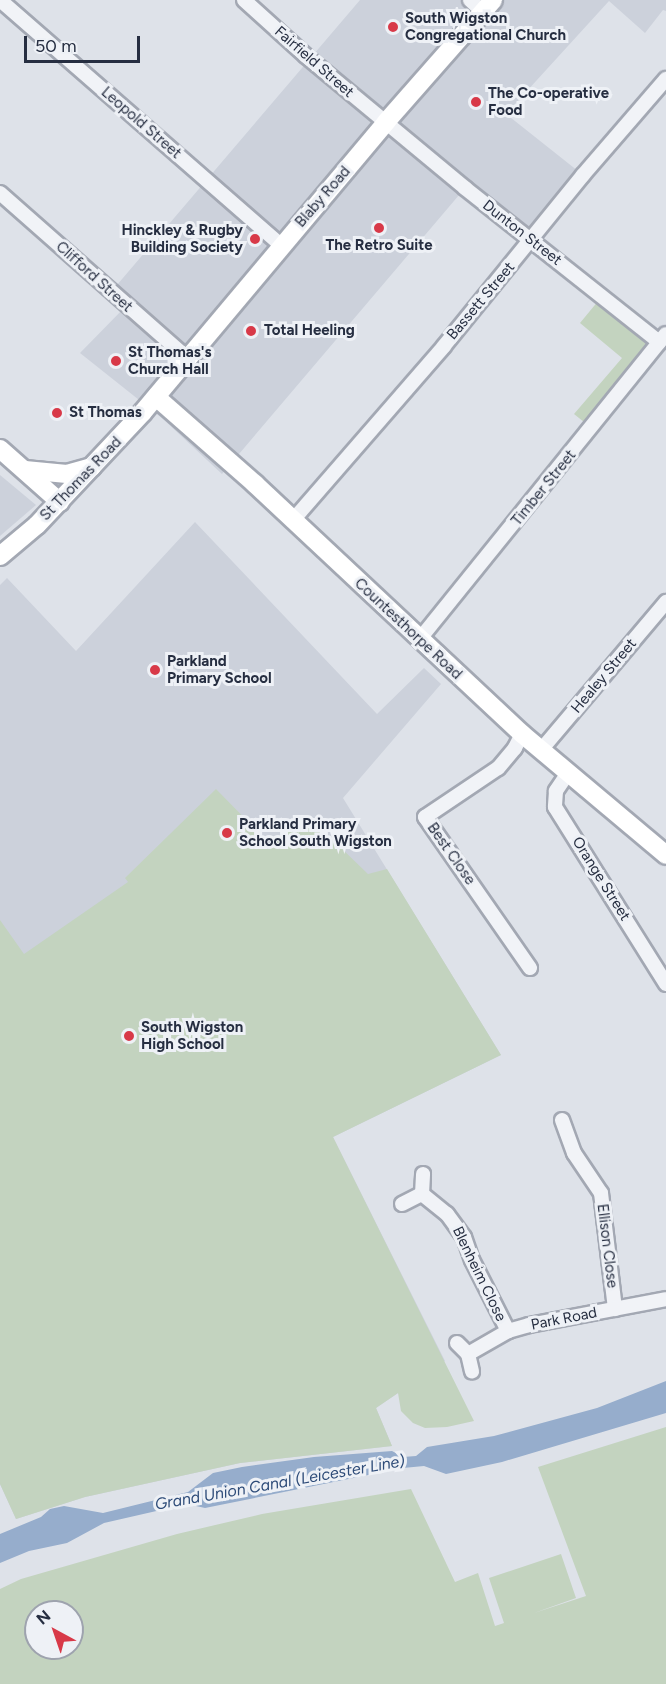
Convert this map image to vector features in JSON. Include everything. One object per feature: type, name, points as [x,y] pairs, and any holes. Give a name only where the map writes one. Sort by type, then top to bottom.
[{"type":"main road","name":"Blaby Road","points":[[156,397],[482,4]]},
{"type":"main road","name":"Countesthorpe Road","points":[[156,397],[293,520],[522,734],[666,855]]},
{"type":"main road","name":"St Thomas Road","points":[[0,556],[60,502],[156,397]]},
{"type":"main road","points":[[0,449],[60,502]]},
{"type":"main road","points":[[25,470],[67,474],[85,470],[96,464]]},
{"type":"street","name":"Leopold Street","points":[[0,0],[281,245]]},
{"type":"street","name":"Fairfield Street","points":[[244,0],[386,122]]},
{"type":"street","name":"Bassett Street","points":[[293,520],[666,79]]},
{"type":"street","name":"Dunton Street","points":[[386,122],[531,240],[663,338]]},
{"type":"street","name":"Clifford Street","points":[[0,194],[188,359]]},
{"type":"street","name":"Timber Street","points":[[419,640],[575,450],[663,338]]},
{"type":"street","name":"Healey Street","points":[[541,750],[666,602]]},
{"type":"street","name":"Best Close","points":[[522,734],[515,748],[498,768],[425,818],[530,968]]},
{"type":"street","name":"Orange Street","points":[[568,773],[556,791],[555,807],[666,984]]},
{"type":"street","name":"Ellison Close","points":[[562,1120],[574,1153],[601,1193],[615,1309]]},
{"type":"street","points":[[402,1204],[422,1194],[423,1174]]},
{"type":"street","name":"Blenheim Close","points":[[422,1194],[447,1214],[464,1237],[472,1260],[507,1331]]},
{"type":"street","name":"Park Road","points":[[468,1354],[507,1331],[666,1299]]},
{"type":"street","points":[[457,1342],[468,1354],[472,1372]]},
{"type":"shaded area","points":[[360,0],[666,0],[666,11],[663,10],[645,33],[609,1],[506,114],[583,175],[532,240],[465,188],[222,474],[163,419],[80,353],[126,306],[111,292]]},
{"type":"shaded area","points":[[0,475],[36,505],[0,536]]},
{"type":"shaded area","points":[[195,522],[377,714],[424,668],[441,684],[343,798],[501,1055],[333,1137],[445,1361],[376,1408],[392,1446],[240,1463],[85,1497],[16,1519],[0,1484],[0,585],[7,578],[76,651]]},
{"type":"green space","points":[[599,300],[657,347],[589,426],[574,414],[622,358],[580,323]]},
{"type":"green space","name":"South Wigston High School","points":[[216,789],[272,846],[307,815],[368,874],[387,869],[501,1055],[333,1137],[474,1421],[447,1427],[425,1428],[413,1423],[401,1411],[398,1393],[376,1408],[392,1446],[240,1463],[85,1497],[16,1519],[0,1484],[0,920],[24,954],[128,882],[125,878]]},
{"type":"green space","points":[[666,1427],[666,1684],[0,1684],[0,1589],[21,1579],[177,1534],[262,1514],[411,1489],[455,1582],[478,1573],[495,1626],[504,1623],[489,1578],[561,1554],[576,1598],[534,1613],[586,1596],[538,1467]]},
{"type":"water","name":"Grand Union Canal (Leicester Line)","points":[[666,1381],[666,1413],[502,1462],[446,1474],[424,1466],[403,1468],[205,1508],[187,1504],[104,1523],[67,1543],[29,1551],[0,1563],[0,1534],[41,1517],[50,1509],[64,1506],[103,1513],[188,1492],[213,1473],[242,1467],[314,1457],[392,1451],[403,1457],[416,1456],[427,1447],[494,1436],[597,1408]]},
{"type":"place","name":"South Wigston Congregational Church","points":[[393,27]]},
{"type":"place","name":"The Co-operative Food","points":[[476,102]]},
{"type":"place","name":"The Retro Suite","points":[[379,228]]},
{"type":"place","name":"Hinckley & Rugby Building Society","points":[[255,239]]},
{"type":"place","name":"Total Heeling","points":[[251,331]]},
{"type":"place","name":"St Thomas's Church Hall","points":[[116,361]]},
{"type":"place","name":"St Thomas","points":[[57,413]]},
{"type":"place","name":"Parkland Primary School","points":[[155,670]]},
{"type":"place","name":"Parkland Primary School South Wigston","points":[[227,833]]},
{"type":"place","name":"South Wigston High School","points":[[129,1036]]}]
